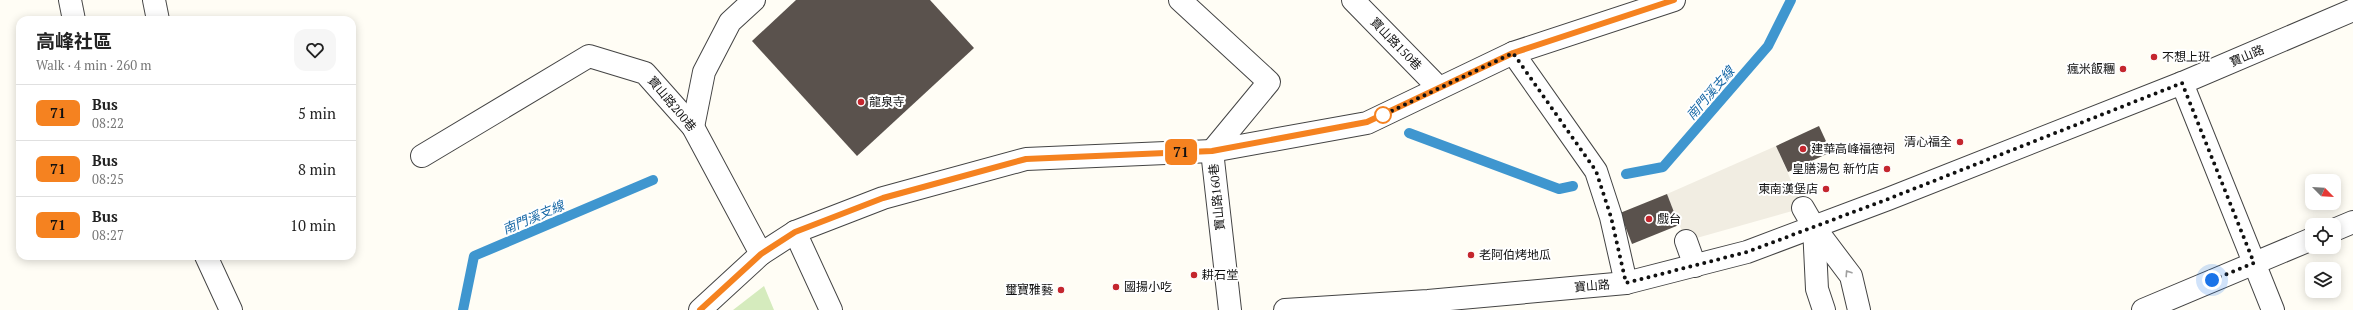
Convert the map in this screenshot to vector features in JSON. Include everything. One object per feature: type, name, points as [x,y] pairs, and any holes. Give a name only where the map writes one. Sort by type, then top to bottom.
[{"type":"street","points":[[70,0],[73,16]]},
{"type":"street","points":[[154,0],[157,16]]},
{"type":"street","points":[[693,127],[704,72],[730,22],[754,0]]},
{"type":"street","name":"寶山路160巷","points":[[1180,0],[1269,82],[1212,151],[1230,310]]},
{"type":"street","name":"寶山路150巷","points":[[1353,0],[1439,88]]},
{"type":"street","points":[[700,310],[761,254],[795,232],[883,198],[1026,159],[1212,151],[1367,122],[1513,53],[1674,0]]},
{"type":"street","name":"寶山路","points":[[1285,310],[1429,305],[1626,283],[1747,252],[2182,83],[2353,10]]},
{"type":"street","points":[[1513,53],[1596,171],[1611,217],[1626,283]]},
{"type":"street","name":"寶山路200巷","points":[[422,156],[589,56],[646,73],[693,127],[761,254]]},
{"type":"street","points":[[2182,83],[2273,310]]},
{"type":"street","points":[[1803,208],[1814,227],[1851,276],[1858,310]]},
{"type":"street","points":[[2341,227],[2353,222]]},
{"type":"street","points":[[1814,227],[1818,289],[1824,310]]},
{"type":"street","points":[[795,232],[831,310]]},
{"type":"street","points":[[1686,241],[1695,266]]},
{"type":"street","points":[[2143,310],[2305,242]]},
{"type":"street","points":[[208,260],[231,310]]},
{"type":"green space","points":[[764,286],[774,310],[733,310]]},
{"type":"shaded area","points":[[1776,146],[1803,208],[1686,241],[1667,194]]},
{"type":"building","name":"龍泉寺","points":[[796,0],[930,0],[974,48],[857,156],[752,41]]},
{"type":"building","name":"建華高峰福德祠","points":[[1819,126],[1831,152],[1788,172],[1776,146]]},
{"type":"building","name":"戲台","points":[[1667,194],[1679,225],[1632,244],[1620,213]]},
{"type":"waterway","name":"南門溪支線","points":[[1626,174],[1663,167],[1768,46],[1791,0]]},
{"type":"waterway","name":"南門溪支線","points":[[1409,133],[1559,189],[1573,186]]},
{"type":"waterway","name":"南門溪支線","points":[[463,310],[474,256],[653,180]]},
{"type":"bus line","name":"71","points":[[700,310],[761,254],[795,232],[883,198],[1026,159],[1212,151],[1367,122],[1513,53],[1674,0]]},
{"type":"place","name":"不想上班","points":[[2154,57]]},
{"type":"place","name":"瘋米飯糰","points":[[2123,69]]},
{"type":"place","name":"龍泉寺","points":[[861,102]]},
{"type":"place","name":"清心福全","points":[[1960,142]]},
{"type":"place","name":"建華高峰福德祠","points":[[1803,149]]},
{"type":"place","name":"皇膳湯包 新竹店","points":[[1887,169]]},
{"type":"place","name":"東南漢堡店","points":[[1826,189]]},
{"type":"place","name":"戲台","points":[[1649,219]]},
{"type":"place","name":"老阿伯烤地瓜","points":[[1471,255]]},
{"type":"place","name":"耕石堂","points":[[1194,275]]},
{"type":"place","name":"國揚小吃","points":[[1116,287]]},
{"type":"place","name":"璽寶雅藝","points":[[1061,290]]},
{"type":"route","points":[[1383,115],[1381,116],[1513,53],[1596,171],[1611,217],[1626,283],[1747,252],[1888,199],[2182,83],[2254,263],[2212,280]]}]
